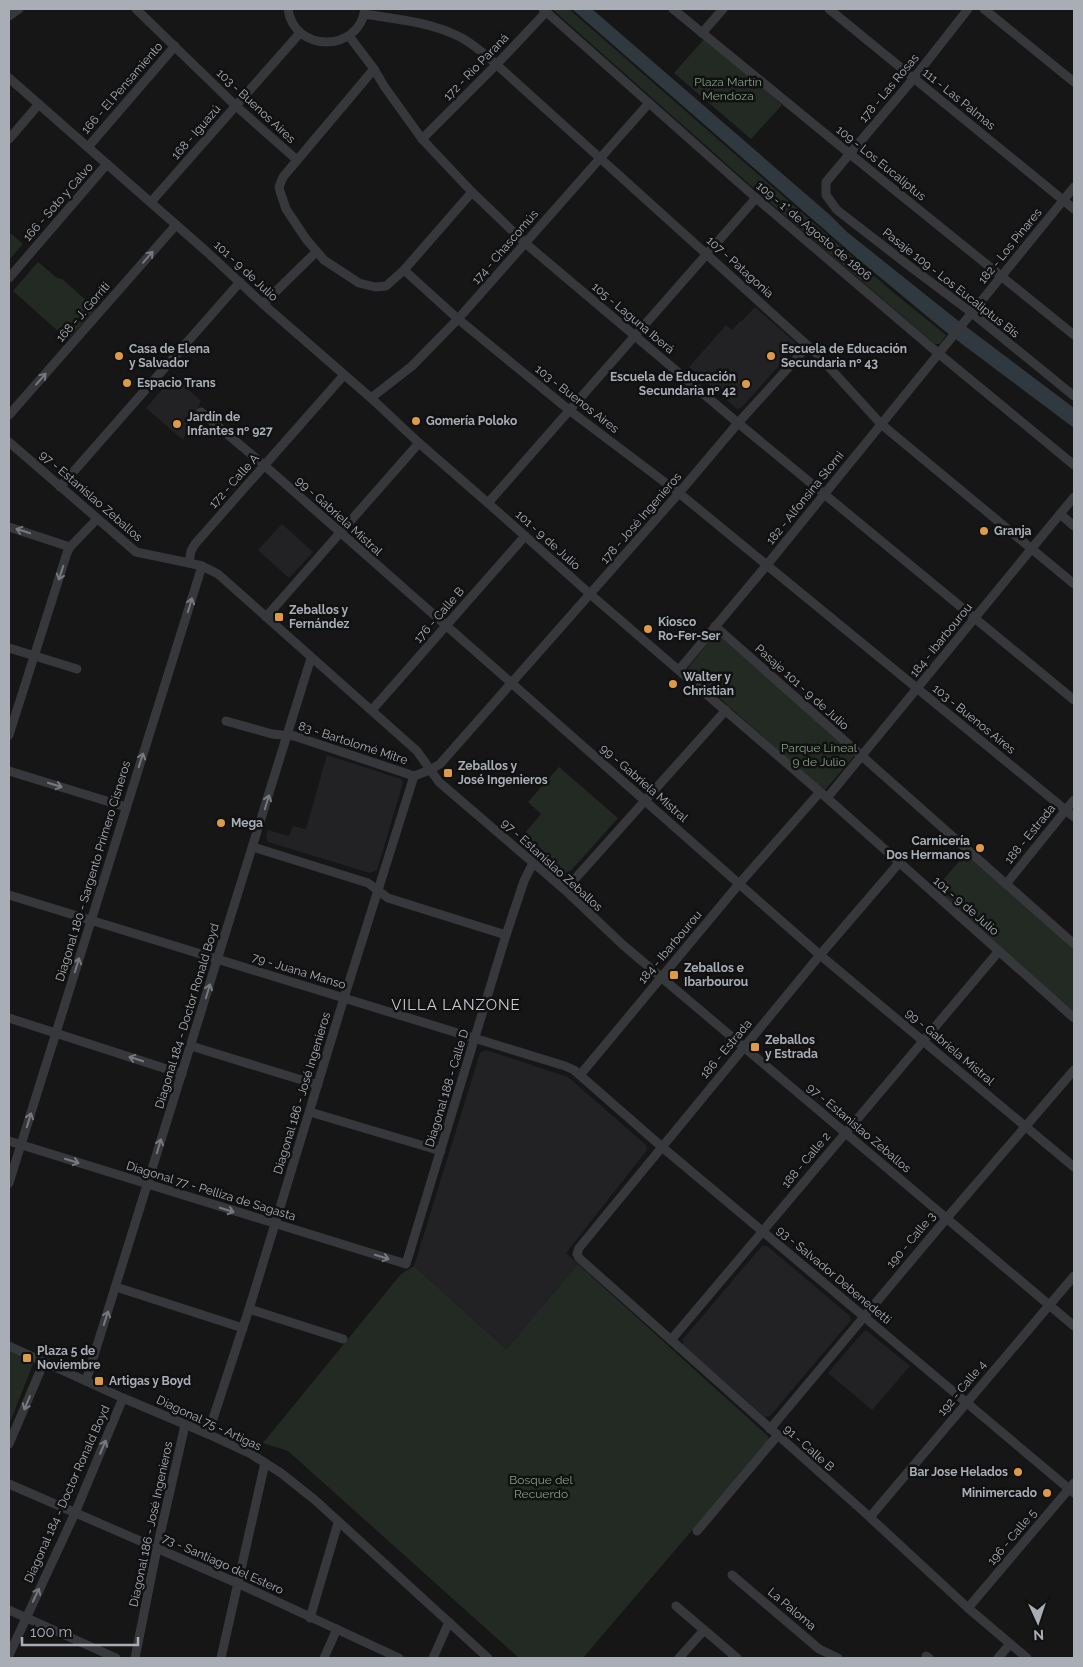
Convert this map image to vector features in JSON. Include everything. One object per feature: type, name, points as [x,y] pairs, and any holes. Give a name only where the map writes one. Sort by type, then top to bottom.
[{"type":"street","points":[[9,16],[20,9]]},
{"type":"street","name":"103 - Buenos Aires","points":[[136,9],[236,106],[297,160],[283,177],[279,186],[280,191],[286,209],[316,252],[330,264],[366,285],[375,287],[386,286],[404,270],[458,319],[569,410],[679,494],[1074,817]]},
{"type":"street","points":[[288,9],[293,25],[300,33],[314,40],[329,43],[349,36],[356,30],[365,12]]},
{"type":"street","name":"109 - Los Eucaliptus","points":[[673,9],[1074,335]]},
{"type":"street","points":[[702,33],[723,9]]},
{"type":"street","name":"111 - Las Palmas","points":[[828,9],[1074,209]]},
{"type":"street","name":"178 - Las Rosas","points":[[826,182],[914,78],[968,9]]},
{"type":"street","points":[[984,9],[1074,82]]},
{"type":"street","name":"172 - Rio Paraná","points":[[422,138],[497,64],[545,10]]},
{"type":"street","name":"109 - 1° de Agosto de 1806","points":[[545,10],[756,198],[938,353],[1074,465]]},
{"type":"street","name":"107 - Patagonia","points":[[365,12],[426,25],[448,32],[468,42],[497,64],[808,346],[881,424],[1074,584]]},
{"type":"street","name":"168 - Iguazú","points":[[151,202],[300,33]]},
{"type":"street","name":"105 - Laguna Iberá","points":[[349,36],[422,138],[472,192],[525,243],[738,424],[1074,700]]},
{"type":"street","name":"166 - El Pensamiento","points":[[88,147],[175,46]]},
{"type":"street","points":[[297,160],[374,69]]},
{"type":"street","name":"101 - 9 de Julio","points":[[9,78],[151,202],[590,594],[726,710],[1074,1018]]},
{"type":"street","name":"174 - Chascomús","points":[[371,398],[412,366],[458,319],[649,103]]},
{"type":"street","points":[[9,139],[39,104]]},
{"type":"street","name":"166 - Soto y Calvo","points":[[9,278],[107,164]]},
{"type":"street","name":"Pasaje 109 - Los Eucaliptus Bis","points":[[826,182],[826,195],[837,210],[972,313],[1074,396]]},
{"type":"street","name":"182 - Los Pinares","points":[[949,342],[1074,187]]},
{"type":"street","points":[[404,270],[472,192]]},
{"type":"street","points":[[488,502],[756,198]]},
{"type":"street","name":"168 - J. Gorriti","points":[[9,416],[176,225]]},
{"type":"street","points":[[263,304],[316,252]]},
{"type":"street","points":[[60,487],[240,282]]},
{"type":"street","name":"182 - Alfonsina Storni","points":[[679,670],[766,566],[938,353],[949,342]]},
{"type":"street","name":"178 - José Ingenieros","points":[[430,770],[440,764],[808,346]]},
{"type":"street","name":"172 - Calle A","points":[[189,563],[191,551],[195,544],[344,375]]},
{"type":"street","name":"99 - Gabriela Mistral","points":[[201,412],[265,466],[820,955],[1074,1167]]},
{"type":"street","name":"97 - Estanislao Zeballos","points":[[9,442],[136,552],[202,566],[218,574],[417,751],[439,782],[565,890],[597,922],[1074,1326]]},
{"type":"street","points":[[266,616],[419,443]]},
{"type":"street","name":"184 - Ibarbourou","points":[[580,1075],[739,884],[861,756],[1074,497]]},
{"type":"street","points":[[1060,514],[1074,526]]},
{"type":"street","points":[[9,734],[70,547],[97,519]]},
{"type":"street","points":[[9,527],[70,547]]},
{"type":"street","name":"176 - Calle B","points":[[372,710],[525,536]]},
{"type":"street","name":"Diagonal 180 - Sargento Primero Cisneros","points":[[9,1183],[202,566]]},
{"type":"street","name":"Pasaje 101 - 9 de Julio","points":[[715,626],[1074,944]]},
{"type":"street","points":[[9,648],[76,668]]},
{"type":"street","name":"Diagonal 184 - Doctor Ronald Boyd","points":[[86,1381],[311,658]]},
{"type":"street","points":[[565,890],[726,710]]},
{"type":"street","name":"83 - Bartolomé Mitre","points":[[226,721],[272,734],[299,738],[414,776]]},
{"type":"street","points":[[414,776],[430,770]]},
{"type":"street","points":[[9,771],[126,807]]},
{"type":"street","name":"Diagonal 186 - José Ingenieros","points":[[208,1434],[276,1225],[344,998],[414,776]]},
{"type":"street","name":"188 - Estrada","points":[[1006,884],[1074,800]]},
{"type":"street","points":[[253,847],[368,883],[388,898],[506,935]]},
{"type":"street","name":"Diagonal 188 - Calle D","points":[[406,1264],[506,935],[524,881],[533,863]]},
{"type":"street","name":"186 - Estrada","points":[[576,1254],[820,955],[899,863]]},
{"type":"street","name":"79 - Juana Manso","points":[[9,895],[565,1066],[580,1075]]},
{"type":"street","name":"188 - Calle 2","points":[[671,1340],[999,951]]},
{"type":"street","points":[[9,1018],[182,1074]]},
{"type":"street","points":[[191,1046],[318,1086]]},
{"type":"street","name":"190 - Calle 3","points":[[770,1429],[1074,1070]]},
{"type":"street","name":"93 - Salvador Debenedetti","points":[[580,1075],[662,1147],[966,1403],[1073,1488]]},
{"type":"street","points":[[310,1112],[441,1151]]},
{"type":"street","name":"Diagonal 77 - Pelliza de Sagasta","points":[[9,1141],[406,1264]]},
{"type":"street","name":"91 - Calle B","points":[[576,1254],[777,1436],[870,1517],[968,1608],[1027,1658]]},
{"type":"street","name":"192 - Calle 4","points":[[870,1517],[1074,1276]]},
{"type":"street","points":[[116,1287],[243,1328]]},
{"type":"street","points":[[249,1309],[343,1339]]},
{"type":"street","name":"Diagonal 75 - Artigas","points":[[9,1346],[251,1454],[281,1473],[309,1496],[488,1658]]},
{"type":"street","points":[[9,1444],[44,1362]]},
{"type":"street","name":"Diagonal 184 - Doctor Ronald Boyd","points":[[9,1655],[75,1512],[123,1398]]},
{"type":"street","name":"Diagonal 186 - José Ingenieros","points":[[135,1658],[157,1548],[185,1425]]},
{"type":"street","points":[[697,1531],[777,1436]]},
{"type":"street","points":[[221,1658],[265,1463]]},
{"type":"street","name":"73 - Santiago del Estero","points":[[9,1484],[237,1583],[400,1658]]},
{"type":"street","name":"196 - Calle 5","points":[[968,1608],[1073,1488]]},
{"type":"street","points":[[310,1618],[338,1523]]},
{"type":"street","name":"La Paloma","points":[[732,1575],[819,1649],[838,1658]]},
{"type":"street","points":[[676,1606],[737,1658]]},
{"type":"street","points":[[9,1610],[116,1658]]},
{"type":"street","points":[[433,1658],[449,1622]]},
{"type":"street","points":[[324,1658],[337,1629]]},
{"type":"street","points":[[679,1658],[704,1630]]},
{"type":"street","points":[[998,1658],[1010,1644]]},
{"type":"shaded area","points":[[572,9],[592,9],[830,215],[847,232],[956,319],[1074,408],[1074,428],[946,332],[858,259]]},
{"type":"shaded area","points":[[755,307],[795,342],[795,348],[741,408],[737,409],[689,367],[726,325],[732,330]]},
{"type":"shaded area","name":"Jardín de Infantes nº 927","points":[[174,376],[201,401],[183,440],[146,408]]},
{"type":"shaded area","points":[[282,524],[313,552],[289,578],[258,550]]},
{"type":"shaded area","points":[[327,755],[401,779],[403,783],[377,870],[370,873],[268,842],[266,837],[268,830],[289,836],[293,826],[306,829]]},
{"type":"shaded area","points":[[486,1050],[568,1077],[646,1145],[647,1150],[566,1253],[578,1264],[506,1349],[414,1266],[480,1053]]},
{"type":"shaded area","points":[[762,1246],[767,1246],[850,1316],[851,1320],[770,1416],[765,1417],[683,1345],[683,1339]]},
{"type":"shaded area","points":[[864,1331],[867,1331],[910,1366],[872,1410],[828,1373]]},
{"type":"green space","points":[[552,9],[569,9],[894,293],[946,335],[940,344],[935,344],[775,207]]},
{"type":"green space","name":"Plaza Martín Mendoza","points":[[705,38],[782,105],[751,139],[674,73]]},
{"type":"green space","points":[[9,232],[23,244],[9,260]]},
{"type":"green space","points":[[38,262],[57,278],[62,279],[96,309],[68,340],[13,291]]},
{"type":"green space","name":"Parque Lineal 9 de Julio","points":[[716,633],[855,755],[824,791],[687,669]]},
{"type":"green space","points":[[559,767],[618,818],[567,875],[560,873],[520,839],[541,814],[528,802]]},
{"type":"green space","points":[[968,851],[1074,944],[1074,1018],[932,893]]},
{"type":"green space","name":"Bosque del Recuerdo","points":[[578,1264],[768,1436],[769,1440],[583,1658],[519,1658],[288,1451],[263,1443],[401,1274],[414,1266],[506,1349]]},
{"type":"green space","points":[[9,1348],[35,1359],[9,1425]]},
{"type":"place","name":"Casa de Elena y Salvador","points":[[119,356]]},
{"type":"place","name":"Escuela de Educación Secundaria nº 43","points":[[771,356]]},
{"type":"place","name":"Espacio Trans","points":[[127,383]]},
{"type":"place","name":"Escuela de Educación Secundaria nº 42","points":[[746,384]]},
{"type":"place","name":"Gomería Poloko","points":[[416,421]]},
{"type":"place","name":"Jardín de Infantes nº 927","points":[[177,424]]},
{"type":"place","name":"Granja","points":[[984,531]]},
{"type":"place","name":"Zeballos y Fernández","points":[[279,617]]},
{"type":"place","name":"Kiosco Ro-Fer-Ser","points":[[648,629]]},
{"type":"place","name":"Walter y Christian","points":[[673,684]]},
{"type":"place","name":"Zeballos y José Ingenieros","points":[[448,773]]},
{"type":"place","name":"Mega","points":[[221,823]]},
{"type":"place","name":"Carnicería Dos Hermanos","points":[[980,848]]},
{"type":"place","name":"Zeballos e Ibarbourou","points":[[674,975]]},
{"type":"place","name":"Zeballos y Estrada","points":[[755,1047]]},
{"type":"place","name":"Plaza 5 de Noviembre","points":[[27,1358]]},
{"type":"place","name":"Artigas y Boyd","points":[[99,1381]]},
{"type":"place","name":"Bar Jose Helados","points":[[1018,1472]]},
{"type":"place","name":"Minimercado","points":[[1047,1493]]},
{"type":"district","name":"VILLA LANZONE","points":[[456,1005]]}]
